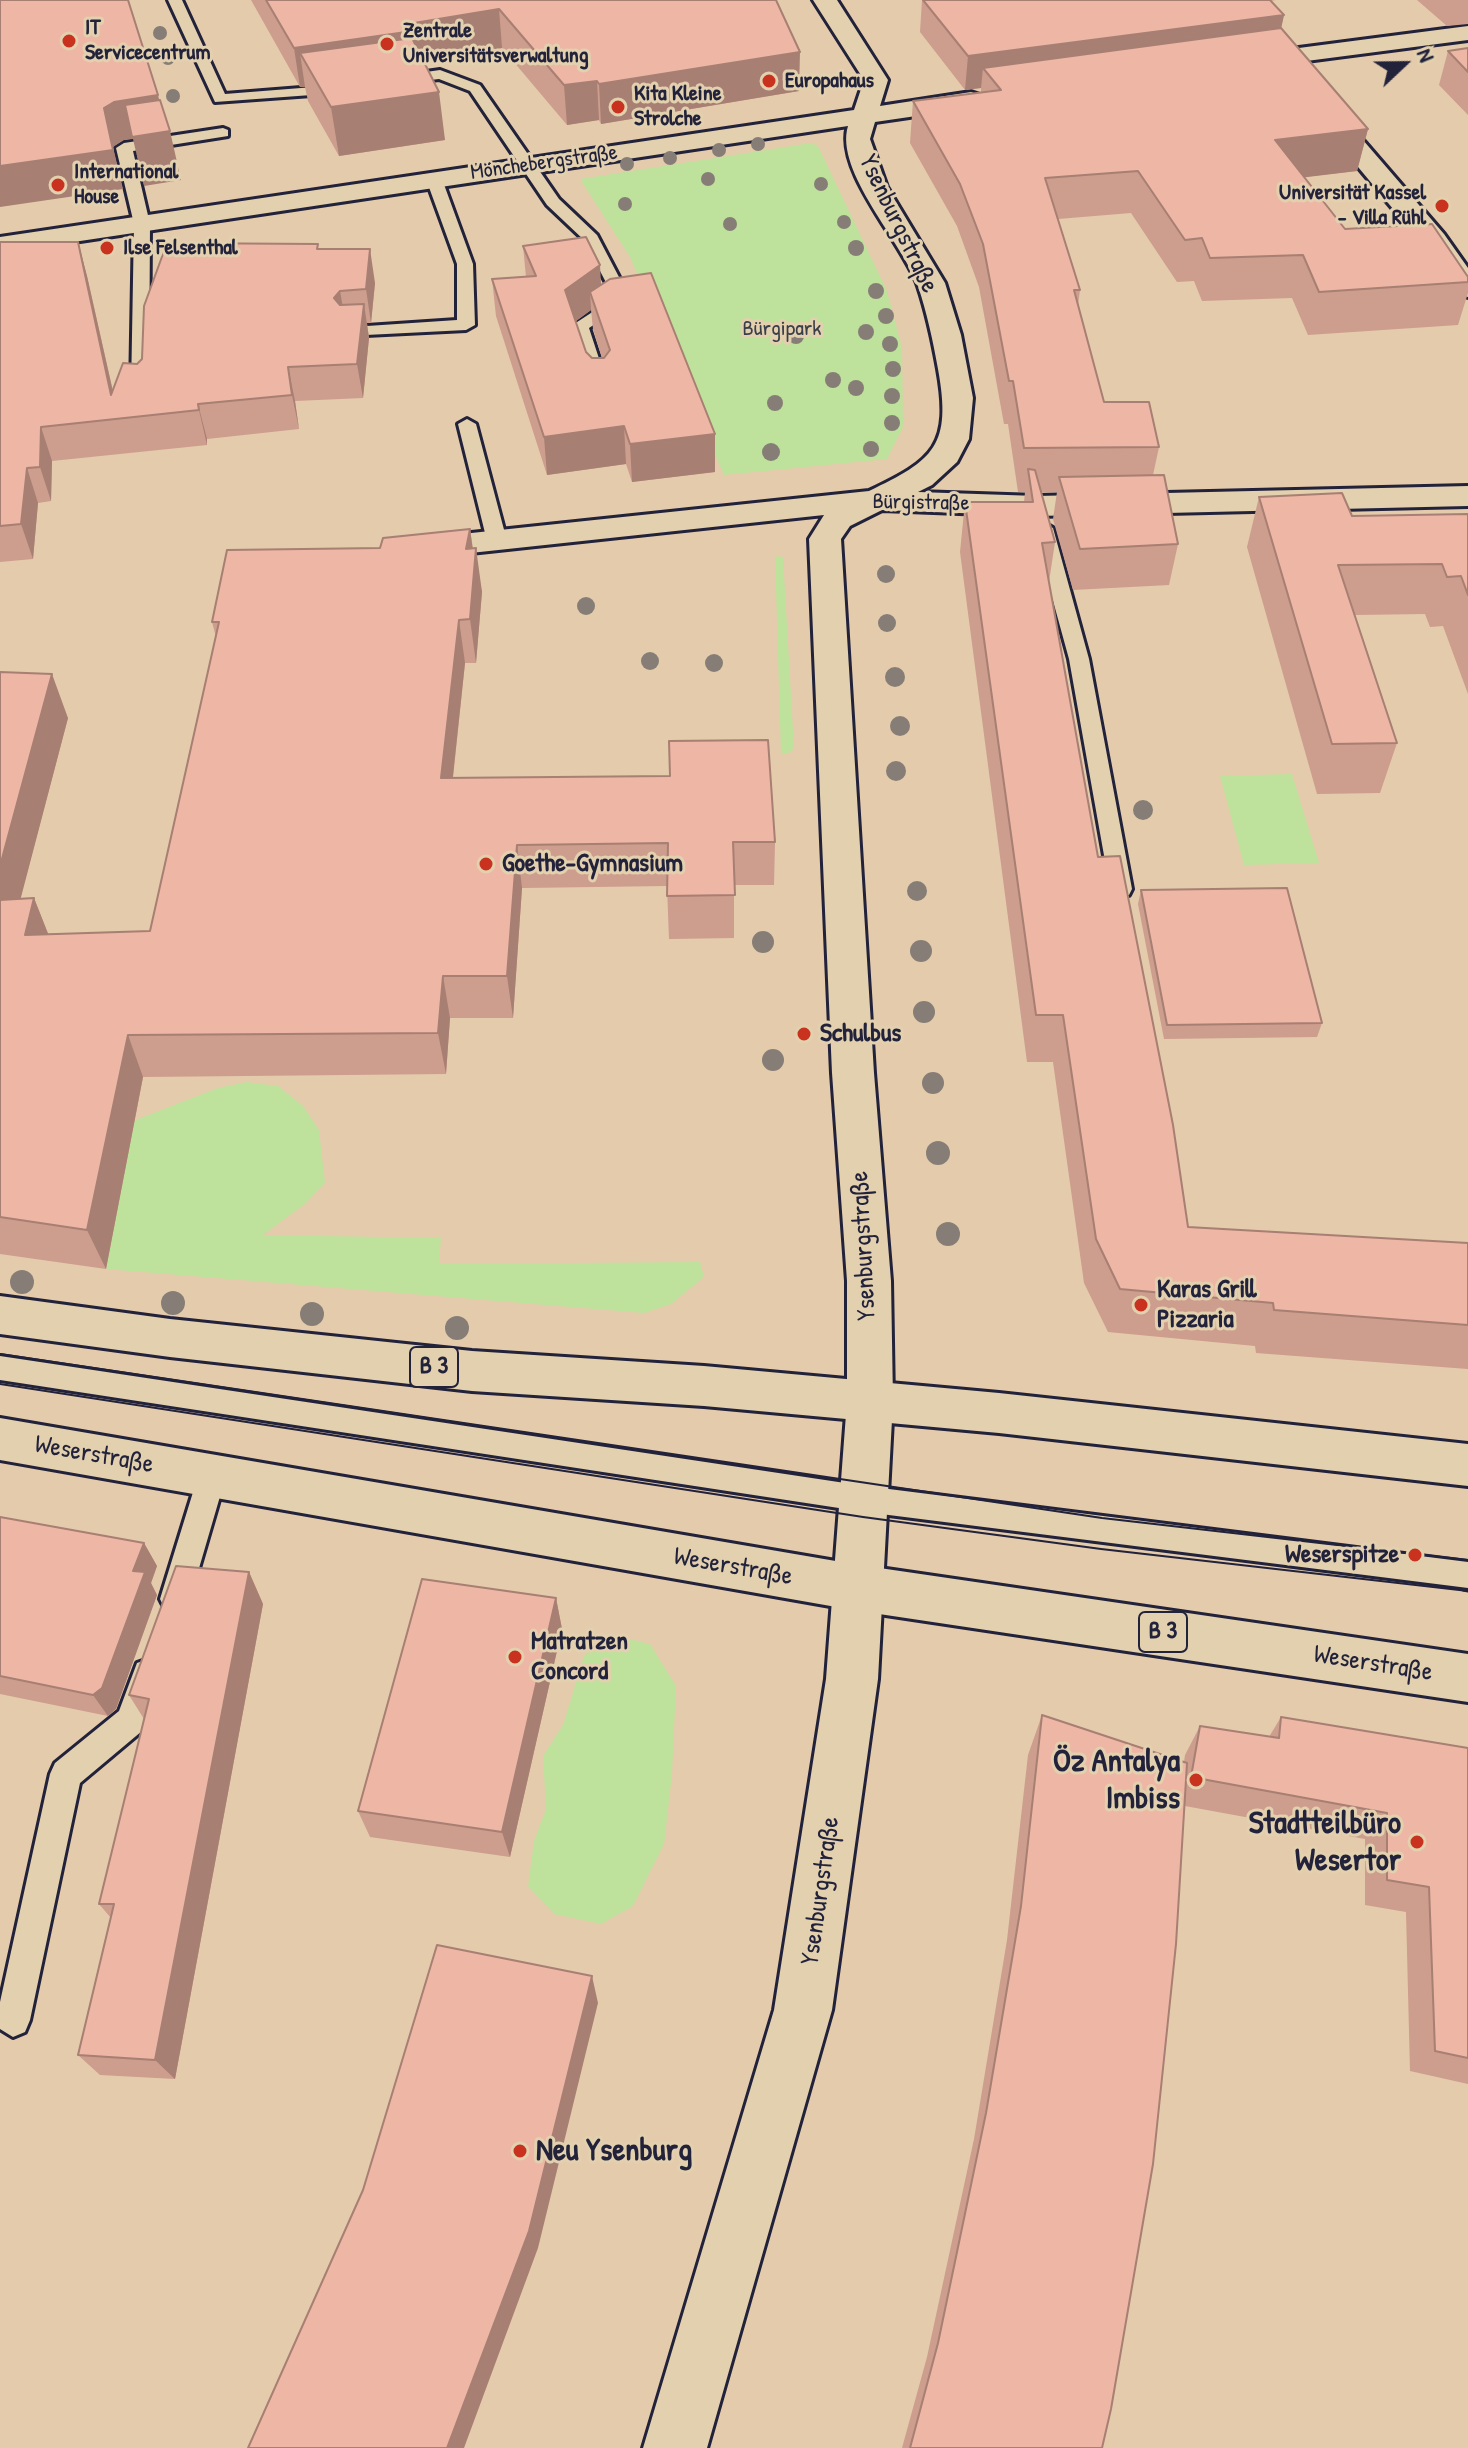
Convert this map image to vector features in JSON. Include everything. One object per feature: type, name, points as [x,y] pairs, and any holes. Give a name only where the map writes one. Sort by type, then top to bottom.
[{"type":"street","name":"Ysenburgstraße","points":[[675,2448],[803,2010],[852,1679],[870,1401],[869,1281],[853,1073],[825,539],[838,519],[921,478],[941,462],[954,439],[958,398],[946,335],[931,283],[874,187],[857,139],[876,80],[825,0]]},
{"type":"street","points":[[1217,65],[1468,33]]},
{"type":"street","points":[[1279,57],[1434,240],[1468,288]]},
{"type":"street","name":"Mönchebergstraße","points":[[0,245],[1000,96]]},
{"type":"street","name":"Bürgistraße","points":[[424,548],[879,500],[1037,506],[1468,496]]},
{"type":"street","name":"B 3","points":[[0,1315],[472,1371],[704,1386],[1106,1423],[1161,1432],[1468,1465]]},
{"type":"street","name":"Weserstraße","points":[[0,1439],[859,1588],[1468,1678]]},
{"type":"lane","points":[[175,0],[220,99],[306,94],[351,87]]},
{"type":"lane","points":[[381,83],[440,74],[475,88],[553,202],[591,238],[623,300],[580,326],[600,389]]},
{"type":"lane","points":[[140,391],[142,224],[124,148],[223,133]]},
{"type":"lane","points":[[352,332],[466,325],[465,264],[434,179]]},
{"type":"lane","points":[[467,424],[497,541]]},
{"type":"lane","points":[[1037,506],[1079,659],[1125,914]]},
{"type":"lane","points":[[0,1368],[865,1499],[1468,1575]]},
{"type":"lane","points":[[13,2020],[66,1774],[131,1721],[193,1547],[212,1476]]},
{"type":"green space","name":"Bürgipark","points":[[811,143],[818,146],[887,291],[902,348],[903,427],[887,459],[724,475],[630,257],[580,179]]},
{"type":"green space","points":[[775,556],[783,557],[794,748],[788,754],[781,754]]},
{"type":"green space","points":[[1292,774],[1319,863],[1244,865],[1220,776]]},
{"type":"green space","points":[[247,1082],[278,1086],[303,1106],[319,1130],[325,1183],[306,1203],[263,1235],[441,1238],[439,1264],[700,1262],[704,1277],[671,1304],[644,1313],[106,1269],[124,1168],[123,1125],[218,1088]]},
{"type":"green space","points":[[612,1635],[650,1644],[676,1686],[672,1774],[664,1844],[633,1906],[601,1924],[554,1914],[528,1886],[534,1841],[546,1809],[543,1756],[563,1725],[584,1656]]},
{"type":"building","name":"IT Servicecentrum","points":[[0,0],[128,0],[158,95],[114,102],[104,108],[113,150],[0,166]]},
{"type":"building","points":[[266,0],[776,0],[800,52],[599,84],[597,81],[564,85],[499,9],[402,25],[406,32],[294,48]]},
{"type":"building","points":[[923,0],[1270,0],[1284,15],[968,56]]},
{"type":"building","points":[[1281,28],[1368,129],[1275,140],[1345,229],[1432,224],[1468,277],[1468,282],[1319,292],[1303,255],[1210,258],[1202,238],[1185,240],[1138,171],[1045,178],[1080,290],[1074,290],[1104,402],[1149,402],[1159,447],[1024,448],[1013,381],[1009,381],[983,244],[960,184],[913,101],[1001,90],[983,68]]},
{"type":"building","points":[[412,38],[439,92],[331,107],[300,53]]},
{"type":"building","points":[[1468,48],[1468,72],[1448,51]]},
{"type":"building","points":[[160,100],[170,131],[132,137],[125,105]]},
{"type":"building","points":[[586,237],[600,265],[565,290],[586,352],[592,358],[604,358],[610,350],[590,292],[610,279],[651,273],[715,434],[630,444],[624,426],[544,437],[492,279],[536,276],[523,246]]},
{"type":"building","points":[[0,242],[78,242],[111,395],[123,363],[137,364],[142,359],[144,306],[167,243],[318,244],[317,249],[370,249],[366,289],[340,291],[334,298],[340,305],[364,304],[357,364],[288,367],[292,395],[198,404],[199,410],[41,427],[40,467],[27,468],[21,524],[0,526]]},
{"type":"building","points":[[1028,469],[1035,470],[1055,542],[1042,543],[1098,857],[1120,856],[1173,1125],[1188,1227],[1468,1243],[1468,1325],[1274,1310],[1273,1303],[1120,1289],[1096,1239],[1063,1015],[1036,1015],[965,502],[1033,502]]},
{"type":"building","points":[[1164,475],[1178,544],[1080,549],[1059,477]]},
{"type":"building","points":[[1342,493],[1352,516],[1468,514],[1468,595],[1461,576],[1447,577],[1442,564],[1338,565],[1397,743],[1332,744],[1259,497]]},
{"type":"building","points":[[470,529],[466,549],[476,548],[470,619],[459,620],[441,778],[670,776],[669,741],[768,740],[775,842],[733,842],[735,895],[667,896],[668,843],[517,845],[507,976],[443,976],[438,1033],[128,1035],[87,1230],[0,1217],[0,900],[34,898],[25,935],[150,931],[219,622],[212,622],[227,550],[380,548],[383,538]]},
{"type":"building","points":[[0,672],[52,674],[0,866]]},
{"type":"building","points":[[1287,888],[1322,1023],[1167,1025],[1141,890]]},
{"type":"building","points":[[0,1517],[144,1543],[133,1571],[145,1572],[102,1688],[93,1695],[0,1676]]},
{"type":"building","points":[[176,1566],[249,1572],[155,2060],[78,2055],[114,1904],[99,1904],[149,1699],[129,1695]]},
{"type":"building","points":[[422,1579],[556,1598],[502,1832],[358,1811]]},
{"type":"building","points":[[1042,1715],[1187,1763],[1176,1944],[1153,2164],[1111,2409],[1102,2448],[910,2448],[938,2343],[986,2113],[1021,1906]]},
{"type":"building","points":[[1281,1717],[1468,1748],[1468,2058],[1435,2051],[1429,1887],[1387,1880],[1387,1813],[1191,1777],[1200,1726],[1279,1738]]},
{"type":"building","points":[[437,1945],[592,1976],[529,2231],[447,2448],[248,2448],[363,2190]]},
{"type":"tram line","points":[[0,1354],[1102,1518],[1468,1560]]},
{"type":"tram line","points":[[0,1384],[863,1517],[1101,1549],[1468,1591],[1463,1590]]},
{"type":"place","name":"IT Servicecentrum","points":[[69,41]]},
{"type":"place","name":"Zentrale Universitätsverwaltung","points":[[387,44]]},
{"type":"place","name":"Europahaus","points":[[769,81]]},
{"type":"place","name":"Kita Kleine Strolche","points":[[618,107]]},
{"type":"place","name":"International House","points":[[58,185]]},
{"type":"place","name":"Universität Kassel - Villa Rühl","points":[[1442,206]]},
{"type":"place","name":"Ilse Felsenthal","points":[[107,248]]},
{"type":"place","name":"Goethe-Gymnasium","points":[[486,864]]},
{"type":"place","name":"Schulbus","points":[[804,1034]]},
{"type":"place","name":"Karas Grill Pizzaria","points":[[1141,1305]]},
{"type":"place","name":"Weserspitze","points":[[1415,1555]]},
{"type":"place","name":"Matratzen Concord","points":[[515,1657]]},
{"type":"place","name":"Öz Antalya Imbiss","points":[[1196,1780]]},
{"type":"place","name":"Stadtteilbüro Wesertor","points":[[1417,1842]]},
{"type":"place","name":"Neu Ysenburg","points":[[520,2151]]}]
